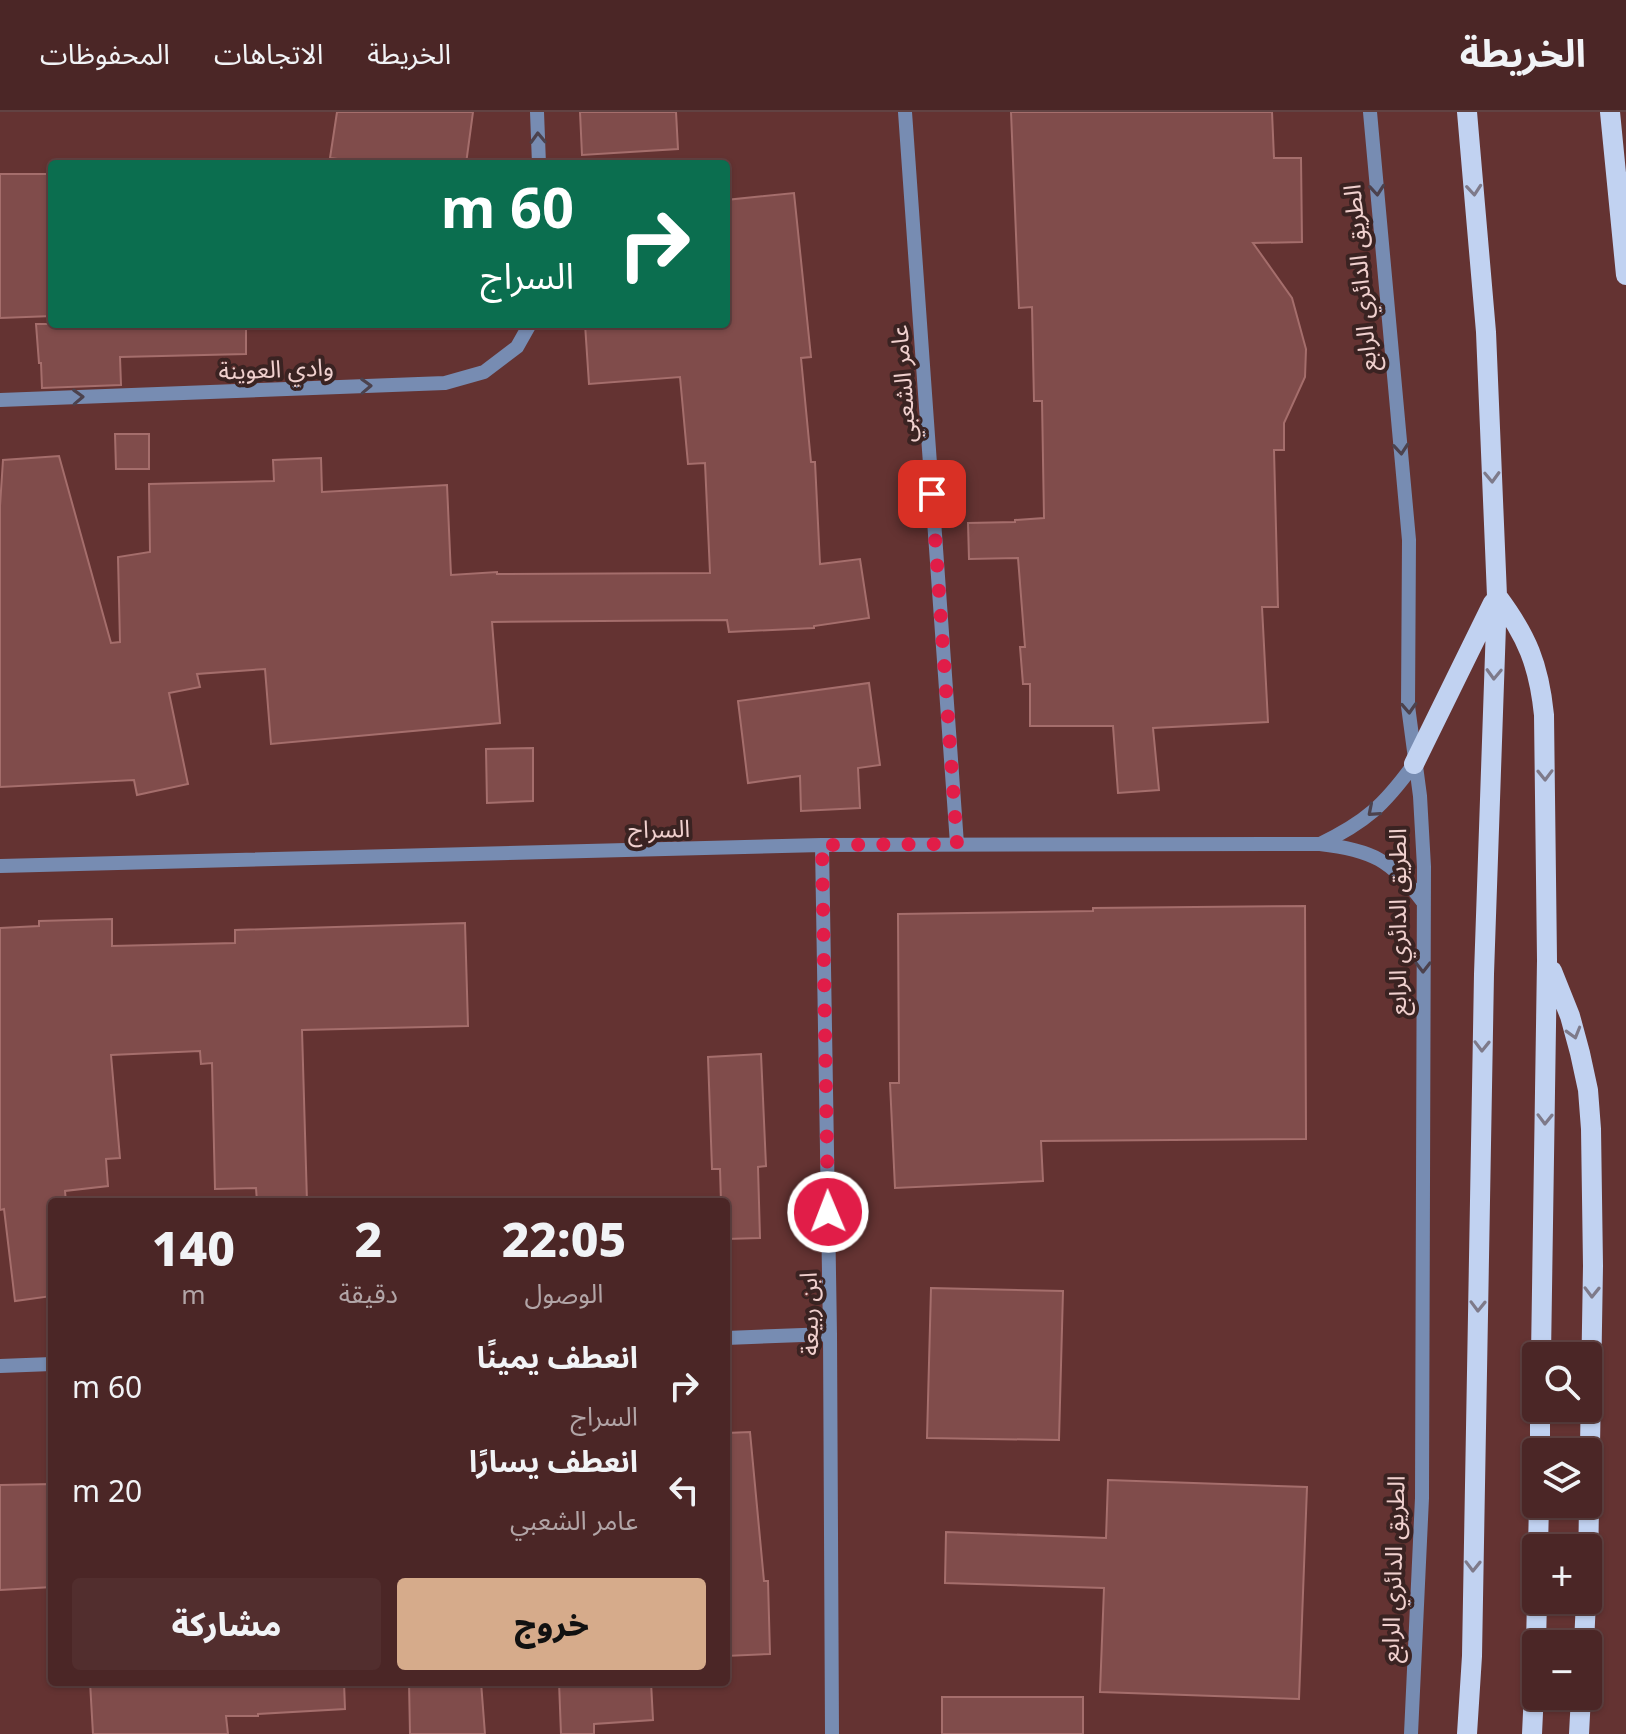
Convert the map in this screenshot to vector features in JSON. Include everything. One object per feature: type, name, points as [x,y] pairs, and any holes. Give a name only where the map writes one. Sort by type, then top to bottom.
[{"type":"main road","points":[[1467,112],[1486,332],[1497,596],[1484,974],[1472,1640],[1467,1734]]},
{"type":"main road","points":[[1610,112],[1626,275]]},
{"type":"main road","points":[[1414,764],[1497,596]]},
{"type":"main road","points":[[1497,596],[1526,639],[1535,664],[1541,689],[1544,731],[1547,960],[1541,1342]]},
{"type":"main road","points":[[1547,960],[1570,1016],[1580,1053],[1588,1090],[1591,1129],[1593,1266],[1589,1534]]},
{"type":"main road","points":[[1532,1734],[1533,1710]]},
{"type":"main road","points":[[1579,1734],[1580,1710]]},
{"type":"street","points":[[537,112],[539,160]]},
{"type":"street","name":"عامر الشعبي","points":[[905,112],[957,844]]},
{"type":"street","name":"الطريق الدائري الرابع","points":[[1370,112],[1409,540],[1408,706],[1423,831],[1422,1498],[1411,1734]]},
{"type":"street","name":"وادي العوينة","points":[[0,400],[445,383],[484,372],[517,347],[528,328]]},
{"type":"street","name":"السراج","points":[[1320,844],[1347,831],[1371,814],[1414,764]]},
{"type":"street","name":"السراج","points":[[0,866],[822,845],[1320,844],[1351,848],[1380,859],[1404,877],[1423,902]]},
{"type":"street","name":"ابن ربيعة","points":[[822,845],[830,1334],[832,1734]]},
{"type":"street","points":[[730,1338],[830,1334]]},
{"type":"street","points":[[0,1366],[48,1364]]},
{"type":"building","points":[[337,112],[473,112],[467,160],[330,158]]},
{"type":"building","points":[[580,112],[676,112],[678,149],[582,155]]},
{"type":"building","points":[[1011,112],[1272,112],[1274,158],[1301,158],[1302,242],[1253,243],[1292,298],[1306,349],[1305,377],[1284,423],[1284,450],[1274,450],[1278,607],[1262,607],[1268,722],[1153,728],[1159,790],[1118,793],[1113,726],[1030,726],[1030,684],[1023,684],[1020,647],[1025,647],[1018,558],[969,559],[968,523],[1044,518],[1042,401],[1034,401],[1032,307],[1019,308]]},
{"type":"building","points":[[0,174],[48,174],[48,316],[0,318]]},
{"type":"building","points":[[794,193],[811,357],[801,358],[811,462],[815,462],[820,564],[860,559],[869,618],[814,628],[729,632],[727,620],[492,622],[500,723],[271,744],[265,669],[197,674],[200,687],[169,693],[188,784],[137,795],[134,780],[0,787],[0,506],[3,460],[59,456],[111,643],[120,642],[118,557],[150,552],[149,484],[274,481],[273,460],[321,458],[322,492],[447,485],[451,575],[497,572],[710,573],[705,463],[688,464],[680,377],[589,384],[585,328],[730,328],[730,200]]},
{"type":"building","points":[[36,324],[48,324],[48,328],[246,328],[246,354],[120,357],[121,385],[42,388]]},
{"type":"building","points":[[115,434],[149,434],[149,469],[116,469]]},
{"type":"building","points":[[869,683],[880,765],[858,768],[860,808],[801,811],[800,776],[748,783],[738,701]]},
{"type":"building","points":[[533,748],[533,801],[487,803],[486,749]]},
{"type":"building","points":[[1305,906],[1306,1139],[1041,1141],[1043,1181],[895,1188],[890,1083],[899,1083],[898,914]]},
{"type":"building","points":[[112,919],[112,946],[235,943],[235,930],[465,923],[468,1026],[302,1030],[307,1198],[257,1198],[256,1188],[215,1189],[212,1063],[201,1064],[200,1051],[111,1055],[120,1158],[106,1159],[108,1186],[65,1191],[66,1198],[48,1198],[48,1297],[15,1301],[4,1209],[0,1210],[0,928],[39,926],[39,921]]},
{"type":"building","points":[[761,1054],[766,1166],[758,1167],[760,1238],[730,1239],[730,1198],[721,1198],[720,1169],[712,1169],[708,1057]]},
{"type":"building","points":[[931,1288],[1063,1291],[1059,1440],[927,1438]]},
{"type":"building","points":[[750,1432],[764,1581],[768,1581],[770,1654],[730,1656],[730,1433]]},
{"type":"building","points":[[1108,1480],[1307,1487],[1299,1699],[1100,1692],[1104,1588],[945,1583],[946,1532],[1106,1538]]},
{"type":"building","points":[[48,1484],[48,1587],[0,1590],[0,1485]]},
{"type":"building","points":[[90,1686],[344,1686],[345,1709],[226,1716],[228,1734],[93,1734]]},
{"type":"building","points":[[409,1686],[481,1686],[485,1734],[410,1734]]},
{"type":"building","points":[[559,1686],[651,1686],[653,1720],[594,1724],[594,1734],[561,1734]]},
{"type":"building","points":[[942,1697],[1083,1697],[1083,1734],[942,1734]]},
{"type":"route","points":[[828,1212],[822,845],[957,844],[932,494]]}]
